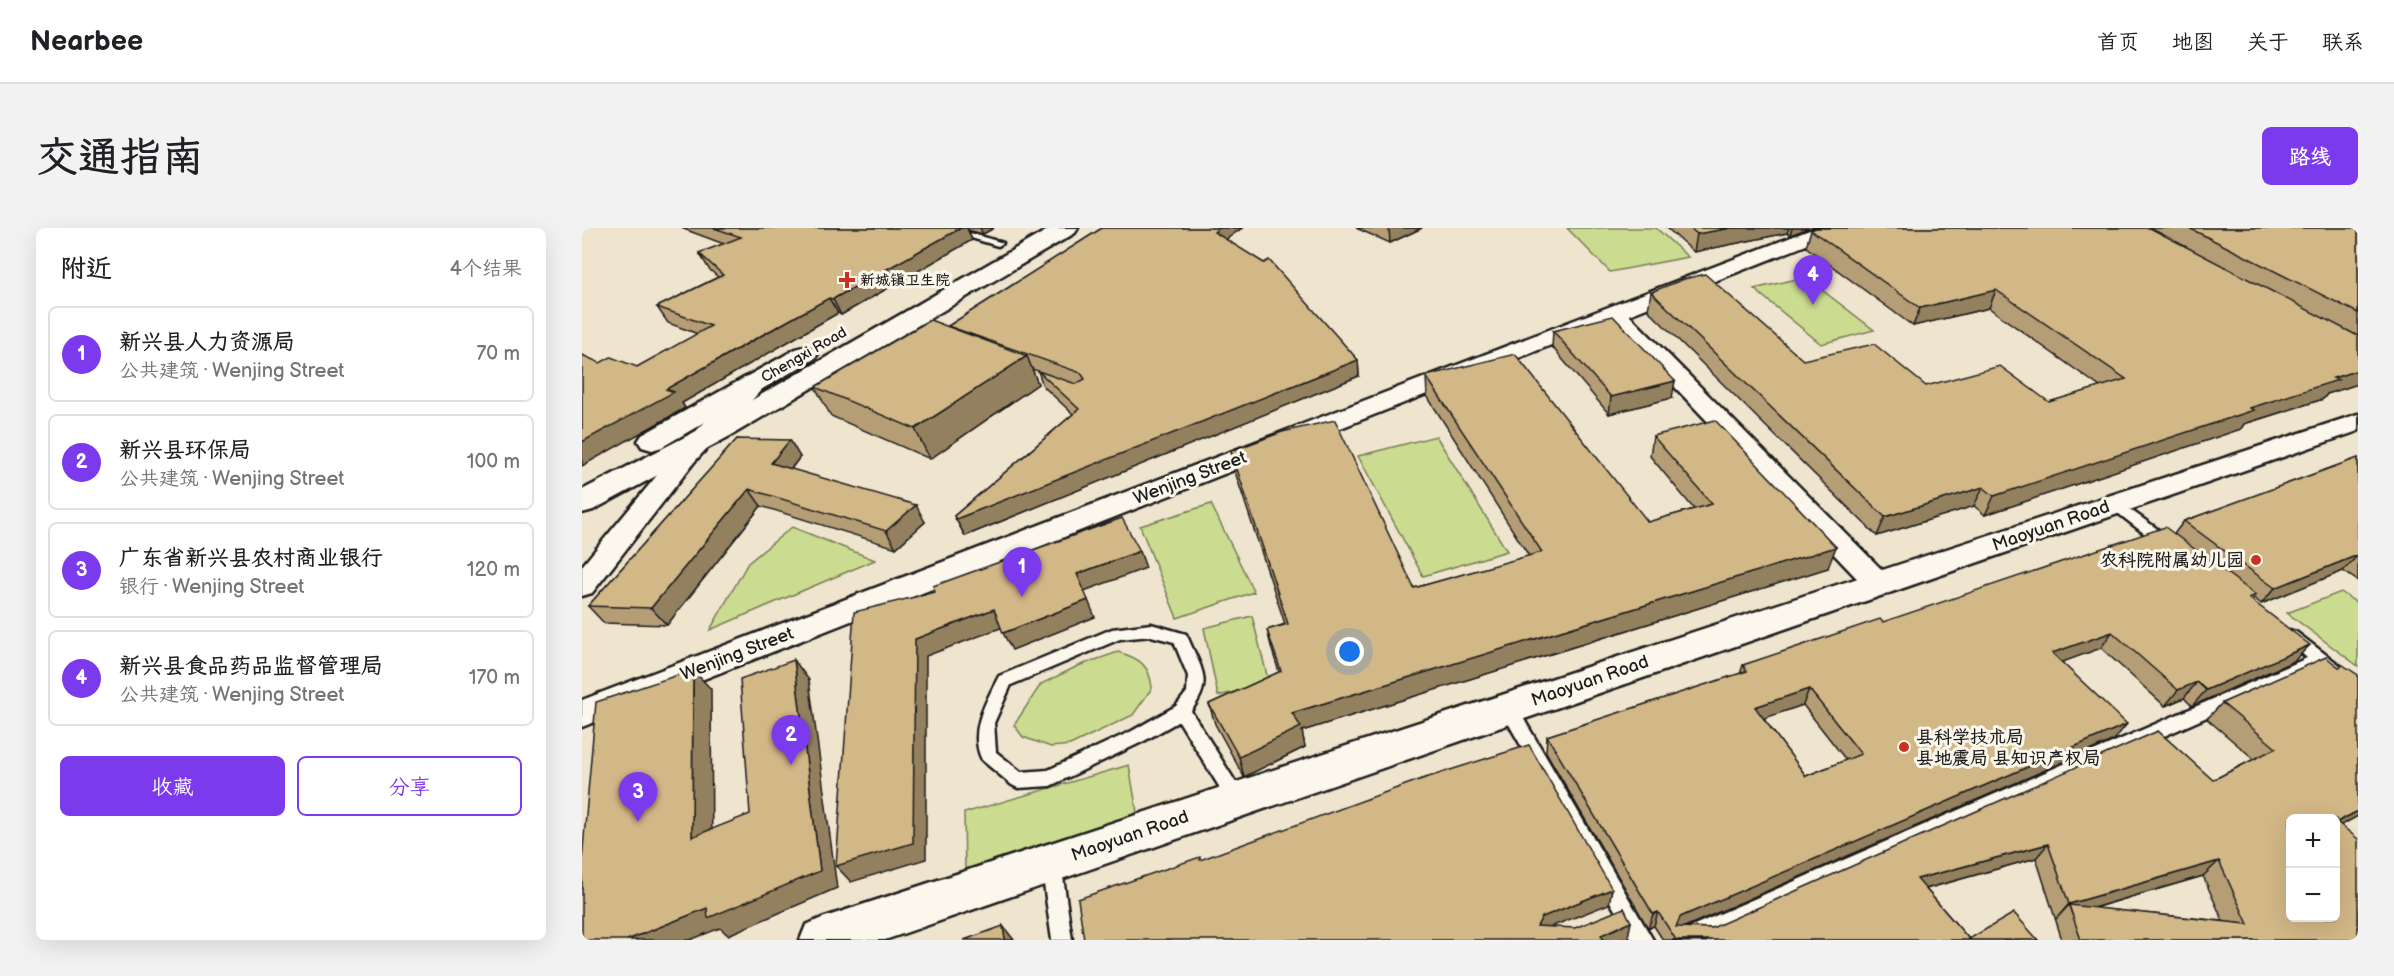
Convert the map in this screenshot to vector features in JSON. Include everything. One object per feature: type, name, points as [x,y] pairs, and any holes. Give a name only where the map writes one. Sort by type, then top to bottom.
[{"type":"street","name":"Chengxi Road","points":[[582,481],[1025,228]]},
{"type":"street","points":[[582,503],[904,328],[1067,228]]},
{"type":"street","name":"Wenjing Street","points":[[582,714],[1832,228]]},
{"type":"street","points":[[1615,312],[1879,584]]},
{"type":"street","points":[[582,586],[684,457],[756,382]]},
{"type":"street","name":"Maoyuan Road","points":[[822,940],[2358,422]]},
{"type":"lane","points":[[943,228],[998,243]]},
{"type":"lane","points":[[2115,504],[2180,554]]},
{"type":"lane","points":[[2273,624],[2358,688]]},
{"type":"lane","points":[[1151,630],[1180,638],[1196,675],[1195,694],[1182,711],[1138,736],[1050,778],[1018,780],[988,755],[985,723],[1005,681],[1118,633],[1151,630]]},
{"type":"lane","points":[[1683,940],[2320,659]]},
{"type":"lane","points":[[1509,709],[1643,940]]},
{"type":"lane","points":[[1182,711],[1237,800]]},
{"type":"lane","points":[[1052,863],[1062,940]]},
{"type":"lane","points":[[1603,918],[1625,909]]},
{"type":"green space","points":[[1567,228],[1656,228],[1688,257],[1610,272]]},
{"type":"green space","points":[[1805,277],[1874,330],[1821,344],[1754,289]]},
{"type":"green space","points":[[1436,436],[1507,551],[1423,576],[1358,456]]},
{"type":"green space","points":[[1211,504],[1254,592],[1177,618],[1140,526]]},
{"type":"green space","points":[[792,527],[875,560],[710,630],[748,563]]},
{"type":"green space","points":[[2341,592],[2358,604],[2358,666],[2287,613]]},
{"type":"green space","points":[[1252,616],[1269,683],[1218,696],[1204,628]]},
{"type":"green space","points":[[1118,652],[1142,664],[1151,680],[1152,688],[1133,715],[1070,745],[1051,747],[1023,737],[1014,725],[1041,684],[1078,666]]},
{"type":"green space","points":[[1129,765],[1138,818],[965,871],[964,813]]},
{"type":"building","points":[[714,228],[961,228],[666,389],[674,392],[582,442],[582,355],[600,363],[611,357],[637,367],[711,326],[657,307],[723,275],[699,253],[741,237]]},
{"type":"building","points":[[1102,228],[1219,228],[1214,232],[1264,263],[1269,260],[1358,360],[956,519],[954,516],[1079,409],[1038,371],[1076,384],[1085,379],[1081,373],[948,326]]},
{"type":"building","points":[[1690,228],[1731,228],[1697,234]]},
{"type":"building","points":[[1816,228],[2150,228],[2358,336],[2358,370],[2333,378],[2338,380],[2250,408],[2254,410],[1994,496],[1983,487],[1885,517],[1651,292],[1684,279],[1705,274],[1803,360],[1874,344],[1926,386],[2000,366],[2049,402],[2126,379],[1996,290],[1920,308],[1811,230]]},
{"type":"building","points":[[2189,228],[2358,228],[2358,313]]},
{"type":"building","points":[[1613,316],[1675,381],[1611,397],[1553,331]]},
{"type":"building","points":[[930,320],[1027,356],[915,429],[815,387]]},
{"type":"building","points":[[1515,354],[1648,522],[1712,504],[1653,436],[1715,420],[1836,547],[1292,713],[1301,727],[1239,757],[1209,704],[1281,671],[1267,630],[1288,624],[1231,451],[1282,432],[1335,420],[1414,588],[1542,552],[1426,376]]},
{"type":"building","points":[[737,439],[790,440],[771,463],[916,505],[886,531],[749,489],[651,608],[588,606]]},
{"type":"building","points":[[2358,458],[2358,555],[2275,588],[2184,521]]},
{"type":"building","points":[[1122,518],[1140,551],[1077,574],[1088,600],[1003,633],[994,609],[915,639],[913,843],[836,866],[854,612],[935,592],[933,586]]},
{"type":"building","points":[[2165,527],[2256,595],[2249,598],[2310,645],[2206,690],[2197,682],[2178,690],[2112,632],[2052,653],[2127,724],[1680,917],[1676,927],[1712,928],[2158,731],[2213,780],[2276,748],[2222,703],[2326,657],[2339,667],[2343,665],[2358,675],[2358,811],[2340,820],[2340,814],[2286,814],[2286,922],[2340,922],[2340,824],[2358,839],[2358,940],[2081,940],[2069,905],[2248,924],[2219,861],[2069,904],[2048,844],[1917,879],[1969,939],[2014,913],[2038,940],[1676,940],[1658,912],[1653,914],[1547,736],[1747,671],[1743,665],[1880,619],[1883,622]],"holes":[[[1809,689],[1861,754],[1806,776],[1755,707]]]},
{"type":"building","points":[[794,660],[820,871],[708,918],[707,908],[627,940],[582,940],[582,860],[596,702],[693,670],[692,837],[750,814],[740,679]]},
{"type":"building","points":[[1529,745],[1612,889],[1542,917],[1537,926],[1575,928],[1624,908],[1631,922],[1601,935],[1604,940],[1084,940],[1078,899],[1200,857],[1200,860],[1419,780]]},
{"type":"building","points":[[1003,926],[1005,940],[964,940]]},
{"type":"place","name":"新城镇卫生院","points":[[847,280]]},
{"type":"place","name":"新兴县食品药品监督管理局","points":[[1813,305]]},
{"type":"place","name":"农科院附属幼儿园","points":[[2256,560]]},
{"type":"place","name":"新兴县人力资源局","points":[[1022,597]]},
{"type":"place","name":"县科学技术局 县地震局 县知识产权局","points":[[1904,747]]},
{"type":"place","name":"新兴县环保局","points":[[791,765]]},
{"type":"place","name":"广东省新兴县农村商业银行","points":[[638,822]]}]
